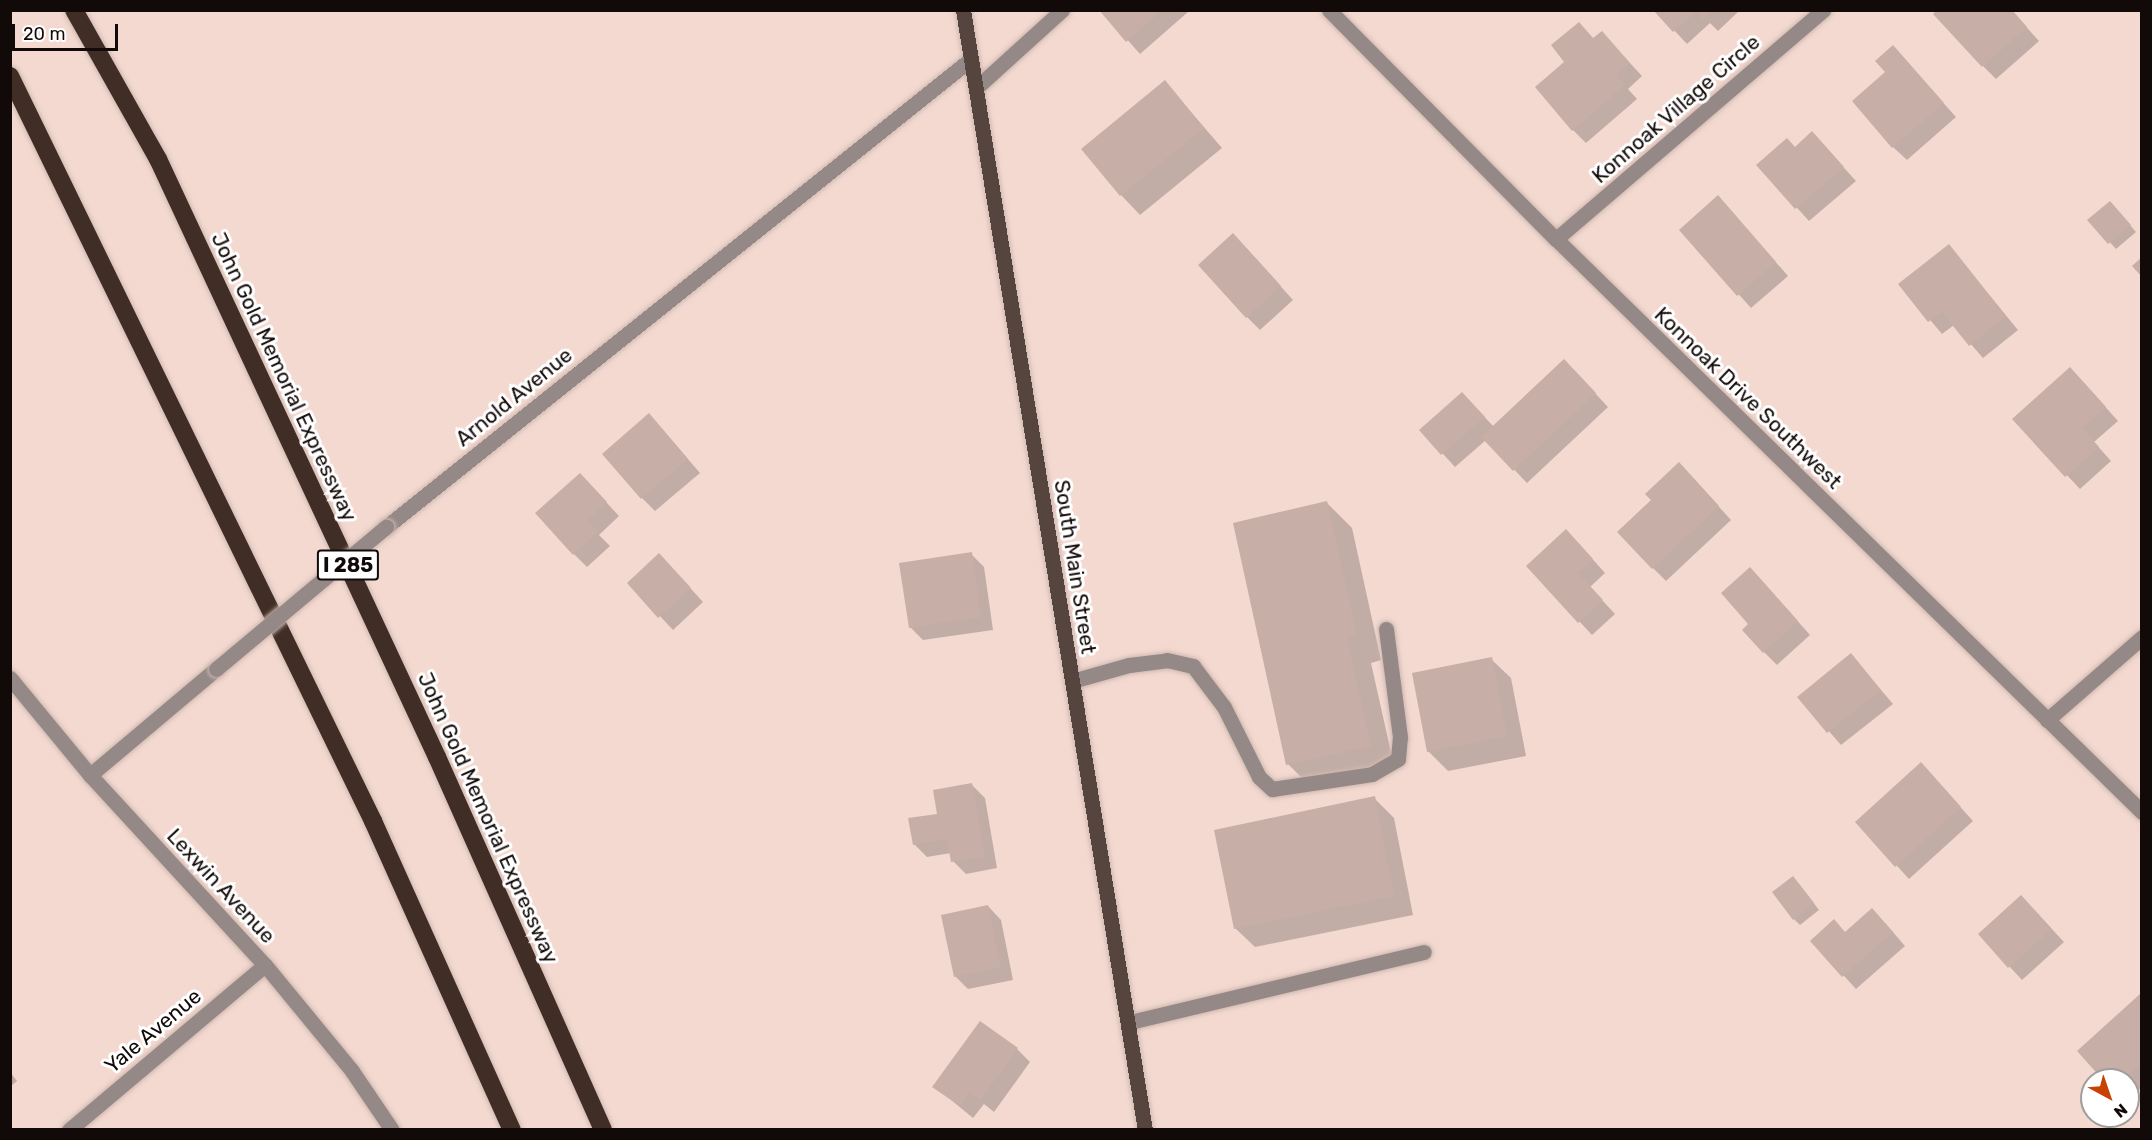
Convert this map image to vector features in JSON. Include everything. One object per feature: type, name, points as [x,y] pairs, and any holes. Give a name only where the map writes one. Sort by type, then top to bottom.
[{"type":"highway","name":"John Gold Memorial Expressway","points":[[74,10],[158,159],[437,757],[603,1130]]},
{"type":"highway","points":[[10,76],[373,821],[512,1130]]},
{"type":"main road","name":"South Main Street","points":[[963,10],[1130,1022],[1145,1130]]},
{"type":"street","points":[[976,88],[1062,10]]},
{"type":"street","name":"Konnoak Drive Southwest","points":[[1329,10],[1556,239],[2142,812]]},
{"type":"street","name":"Konnoak Village Circle","points":[[1556,239],[1823,10]]},
{"type":"street","name":"Arnold Avenue","points":[[90,775],[386,527],[971,59]]},
{"type":"street","points":[[1072,681],[1129,665],[1167,660],[1193,666],[1224,707],[1259,777],[1272,789],[1372,774],[1398,759],[1398,711],[1386,629]]},
{"type":"street","points":[[2047,720],[2142,637]]},
{"type":"street","name":"Lexwin Avenue","points":[[10,678],[90,775],[265,965],[352,1071],[392,1130]]},
{"type":"street","points":[[1130,1022],[1424,952]]},
{"type":"street","name":"Yale Avenue","points":[[69,1130],[265,965]]},
{"type":"building","points":[[1099,10],[1162,10],[1126,42]]},
{"type":"building","points":[[1653,10],[1713,10],[1703,19],[1697,11],[1673,32]]},
{"type":"building","points":[[1937,10],[2012,10],[2027,27],[1982,67],[1933,14]]},
{"type":"building","points":[[1579,22],[1593,38],[1602,31],[1630,63],[1616,75],[1625,85],[1572,131],[1535,87],[1564,62],[1551,45]]},
{"type":"building","points":[[1893,45],[1944,103],[1892,148],[1852,101],[1885,72],[1875,61]]},
{"type":"building","points":[[1165,80],[1204,128],[1120,196],[1081,149]]},
{"type":"building","points":[[1812,131],[1844,167],[1795,209],[1756,165],[1787,138],[1795,147]]},
{"type":"building","points":[[1718,195],[1776,262],[1737,296],[1679,230]]},
{"type":"building","points":[[2110,201],[2131,225],[2108,244],[2087,220]]},
{"type":"building","points":[[1233,233],[1281,286],[1246,318],[1198,265]]},
{"type":"building","points":[[1949,244],[2006,316],[1969,346],[1942,312],[1928,322],[1898,284]]},
{"type":"building","points":[[2142,257],[2142,277],[2132,266]]},
{"type":"building","points":[[1564,359],[1596,393],[1513,471],[1481,437]]},
{"type":"building","points":[[2070,367],[2106,407],[2082,428],[2099,447],[2065,477],[2012,419]]},
{"type":"building","points":[[1462,392],[1485,417],[1441,455],[1419,430]]},
{"type":"building","points":[[649,413],[688,459],[641,499],[602,454]]},
{"type":"building","points":[[1679,462],[1719,506],[1652,569],[1617,532],[1651,500],[1645,494]]},
{"type":"building","points":[[580,473],[607,502],[587,521],[598,532],[573,555],[535,513]]},
{"type":"building","points":[[1327,501],[1357,635],[1347,638],[1371,746],[1286,765],[1233,523]]},
{"type":"building","points":[[1566,529],[1593,559],[1578,573],[1603,600],[1578,623],[1526,566]]},
{"type":"building","points":[[972,552],[981,617],[909,628],[899,563]]},
{"type":"building","points":[[659,553],[691,588],[658,618],[627,583]]},
{"type":"building","points":[[1750,567],[1798,621],[1763,653],[1742,630],[1748,624],[1721,593]]},
{"type":"building","points":[[1851,653],[1881,690],[1827,733],[1797,697]]},
{"type":"building","points":[[1492,657],[1507,736],[1427,752],[1412,673]]},
{"type":"building","points":[[1921,762],[1961,807],[1895,867],[1855,822]]},
{"type":"building","points":[[972,783],[985,856],[951,862],[947,839],[913,845],[908,818],[937,814],[933,790]]},
{"type":"building","points":[[1375,796],[1394,896],[1234,929],[1214,830]]},
{"type":"building","points":[[1793,876],[1814,903],[1793,920],[1772,892]]},
{"type":"building","points":[[2021,895],[2052,929],[2008,968],[1978,934]]},
{"type":"building","points":[[988,905],[1001,967],[954,977],[941,915]]},
{"type":"building","points":[[1872,908],[1893,932],[1842,977],[1810,941],[1834,919],[1845,932]]},
{"type":"building","points":[[2140,994],[2142,1062],[2135,1068],[2092,1068],[2077,1051]]},
{"type":"building","points":[[980,1021],[1018,1048],[980,1100],[970,1092],[960,1106],[932,1087]]}]
